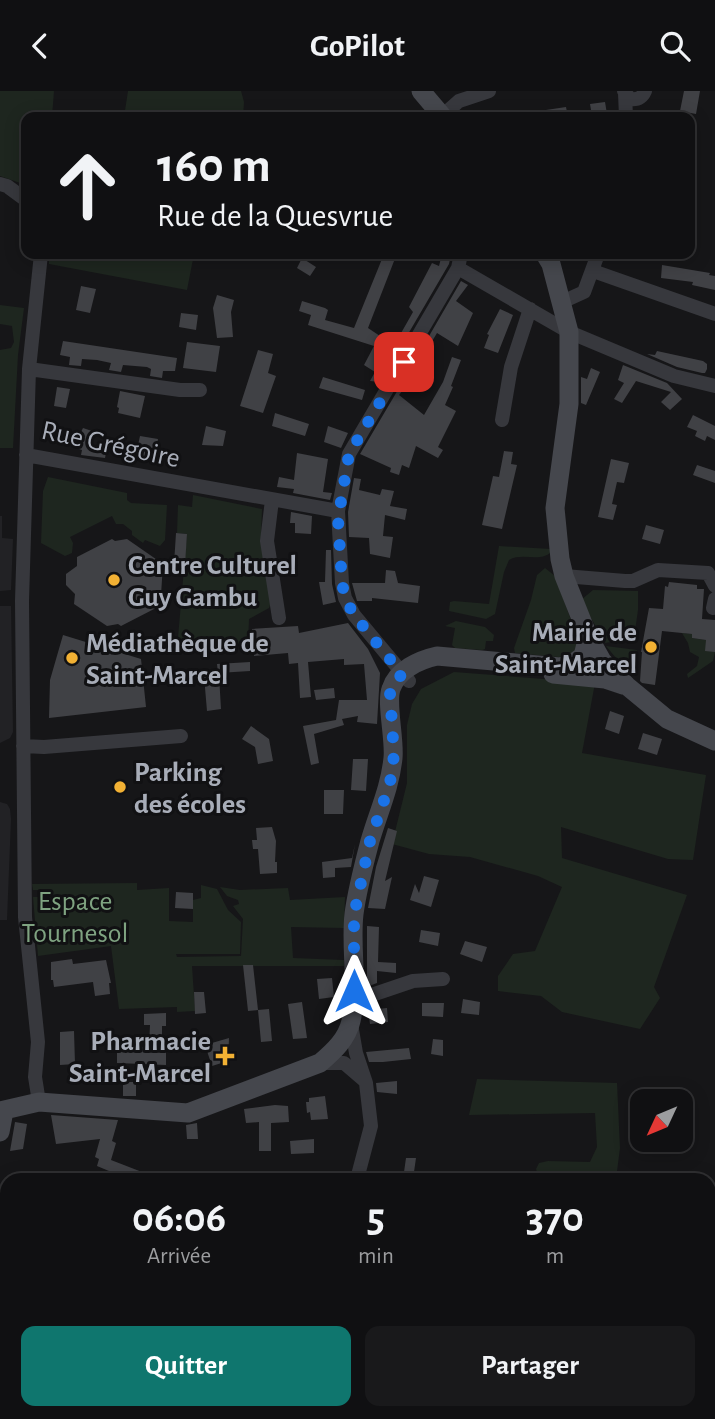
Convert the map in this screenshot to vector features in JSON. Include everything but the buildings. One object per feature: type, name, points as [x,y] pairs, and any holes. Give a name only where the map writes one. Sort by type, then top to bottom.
[{"type":"street","points":[[421,91],[439,112]]},
{"type":"street","points":[[447,112],[459,101],[480,92]]},
{"type":"street","points":[[629,112],[633,93]]},
{"type":"street","points":[[0,184],[21,196]]},
{"type":"street","name":"Rue Grégoire","points":[[40,259],[29,369],[26,455],[338,512]]},
{"type":"street","points":[[548,259],[569,332],[569,404],[555,508],[564,576],[588,636],[602,661],[667,719],[715,741]]},
{"type":"street","points":[[562,302],[584,292],[597,259]]},
{"type":"street","points":[[406,677],[354,615],[345,598],[338,512],[349,454],[459,261],[569,332],[674,376],[715,386]]},
{"type":"street","points":[[593,271],[715,314]]},
{"type":"street","points":[[502,420],[511,367],[530,309]]},
{"type":"street","points":[[29,369],[180,390],[200,390]]},
{"type":"street","points":[[26,455],[22,601],[25,918],[38,1042],[35,1077],[39,1102]]},
{"type":"street","points":[[272,500],[267,541],[279,618]]},
{"type":"street","points":[[564,576],[633,581],[658,570],[708,573],[715,586]]},
{"type":"street","points":[[359,1173],[371,1126],[366,1083],[356,1053],[351,1024],[354,1001],[354,915],[370,841],[390,783],[394,755],[391,710],[406,677],[421,659],[437,656],[560,667],[572,664],[583,656],[588,636]]},
{"type":"street","points":[[582,676],[592,672],[602,661]]},
{"type":"street","points":[[406,677],[442,666],[582,676],[627,686]]},
{"type":"street","points":[[23,746],[44,747],[181,736]]},
{"type":"street","points":[[354,1001],[413,981],[443,979]]},
{"type":"street","points":[[0,1132],[2,1111],[39,1102],[188,1113],[320,1063],[338,1048],[351,1024]]},
{"type":"street","points":[[320,1063],[344,1063],[366,1083]]},
{"type":"shaded area","points":[[0,516],[2,538],[13,539],[11,590],[0,591]]},
{"type":"shaded area","points":[[0,606],[11,606],[13,732],[10,738],[0,743]]},
{"type":"shaded area","points":[[0,802],[7,804],[11,819],[7,920],[0,920]]},
{"type":"green space","points":[[0,91],[54,91],[52,112],[21,112],[21,183],[0,176]]},
{"type":"green space","points":[[128,91],[241,91],[244,102],[243,112],[125,112]]},
{"type":"green space","points":[[49,259],[193,259],[187,290],[49,264]]},
{"type":"green space","points":[[0,305],[24,308],[18,355],[13,448],[0,448],[0,350],[11,348],[14,342],[12,326],[0,324]]},
{"type":"green space","points":[[48,477],[127,493],[127,500],[131,503],[167,505],[165,540],[160,546],[145,540],[143,543],[123,524],[116,524],[112,516],[70,537],[73,543],[72,553],[65,556],[41,543],[43,491]]},
{"type":"green space","points":[[193,495],[262,509],[261,536],[271,602],[269,608],[249,619],[248,643],[177,649],[187,534],[177,533],[178,505],[192,507]]},
{"type":"green space","points":[[499,546],[551,549],[551,552],[542,557],[509,560],[495,614],[486,619],[449,611],[450,602],[454,601],[489,604]]},
{"type":"green space","points":[[545,568],[555,576],[579,642],[573,655],[559,657],[515,653],[514,648],[537,575]]},
{"type":"green space","points":[[593,590],[638,591],[634,638],[605,643],[581,600]]},
{"type":"green space","points":[[456,621],[485,627],[494,635],[493,641],[486,641],[485,649],[482,650],[455,648],[452,645],[455,628],[445,626]]},
{"type":"green space","points":[[682,633],[706,640],[715,652],[713,661],[688,678],[687,674],[697,666],[699,657],[690,652]]},
{"type":"green space","points":[[606,646],[637,650],[631,676]]},
{"type":"green space","points":[[454,672],[595,683],[582,753],[706,775],[693,860],[668,859],[561,827],[562,858],[687,895],[654,987],[660,998],[640,1029],[562,1012],[541,996],[498,991],[498,976],[513,954],[535,951],[562,887],[538,876],[470,857],[429,854],[392,844],[407,783],[407,725],[412,704],[421,689]]},
{"type":"green space","name":"Espace Tournesol","points":[[137,883],[137,890],[169,888],[169,921],[193,922],[193,900],[201,898],[201,885],[217,889],[228,910],[241,922],[240,954],[176,954],[177,957],[241,956],[243,919],[233,906],[239,904],[238,900],[227,896],[220,887],[240,890],[288,888],[290,900],[345,897],[344,928],[291,927],[293,958],[344,960],[344,966],[192,966],[195,1011],[177,1012],[177,1007],[119,1009],[111,946],[38,956],[33,897],[40,897],[39,890],[33,890],[32,884]]},
{"type":"green space","points":[[477,1079],[617,1083],[620,1148],[617,1173],[537,1173],[539,1163],[548,1161],[590,1162],[597,1147],[595,1113],[469,1115]]},
{"type":"place","name":"Centre Culturel Guy Gambu","points":[[114,580]]},
{"type":"place","name":"Mairie de Saint-Marcel","points":[[651,647]]},
{"type":"place","name":"Médiathèque de Saint-Marcel","points":[[72,658]]},
{"type":"place","name":"Parking des écoles","points":[[120,787]]},
{"type":"place","name":"Pharmacie Saint-Marcel","points":[[225,1056]]},
{"type":"route","points":[[354,991],[354,915],[370,841],[390,783],[394,755],[389,699],[391,687],[402,674],[354,615],[345,598],[338,512],[349,454],[404,362]]}]
